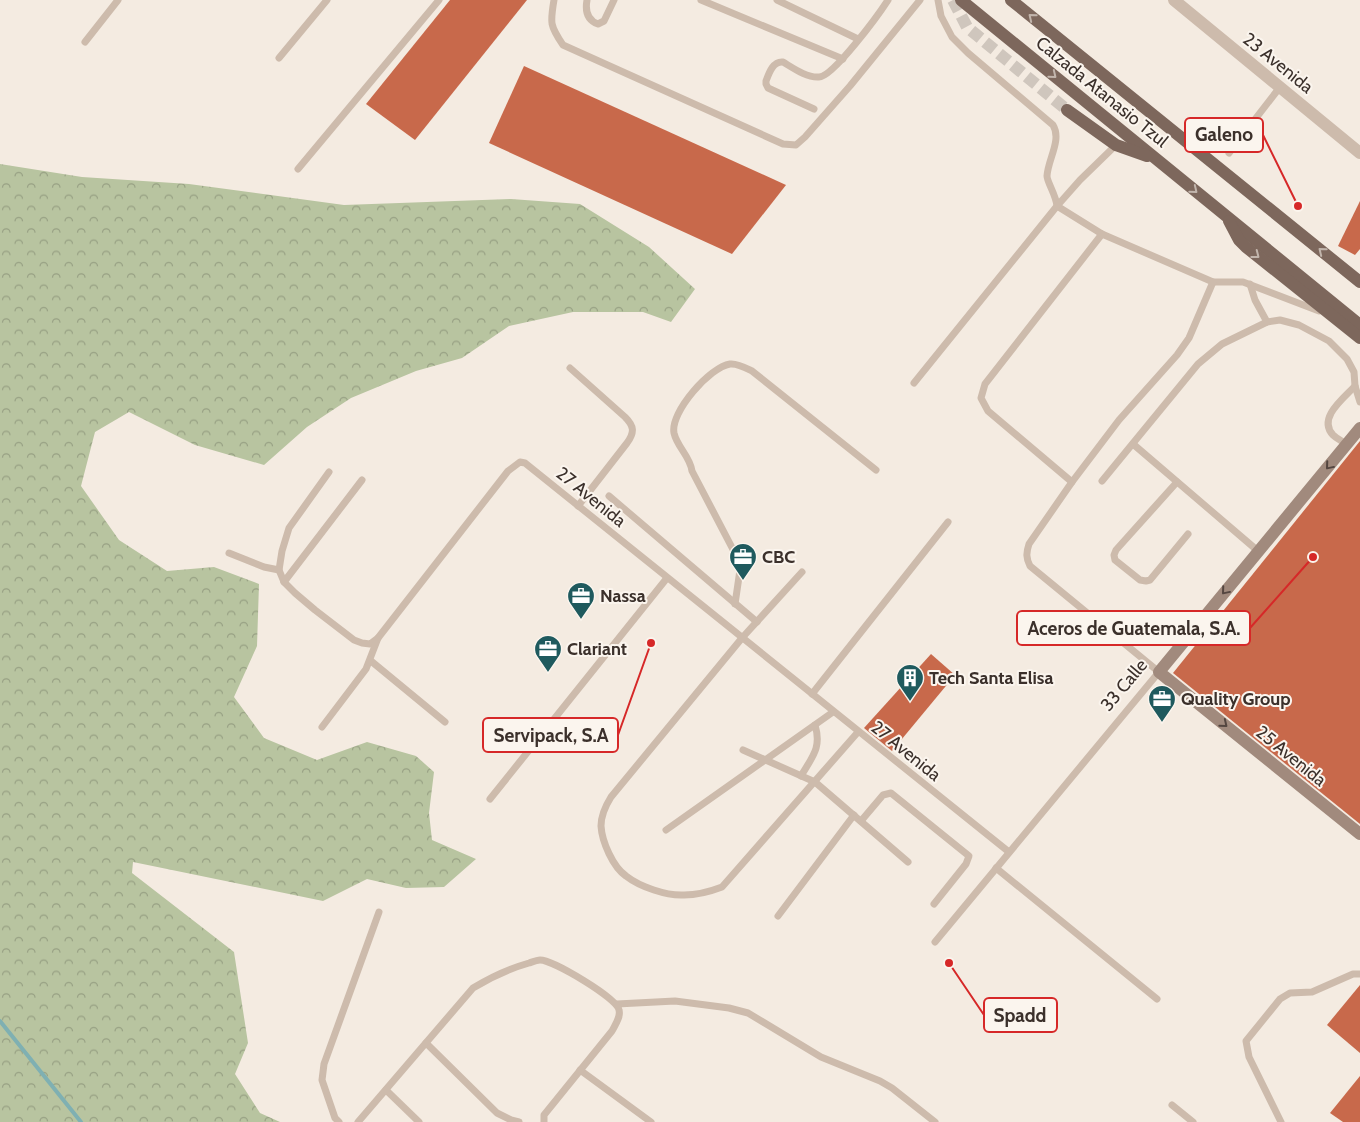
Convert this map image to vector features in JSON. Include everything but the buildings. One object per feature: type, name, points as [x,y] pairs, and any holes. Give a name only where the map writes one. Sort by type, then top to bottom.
[{"type":"main road","name":"Calzada Atanasio Tzul","points":[[961,0],[1360,325]]},
{"type":"main road","name":"Calzada Atanasio Tzul","points":[[1011,0],[1360,282]]},
{"type":"main road","points":[[1067,110],[1116,145],[1156,159]]},
{"type":"main road","points":[[1227,217],[1242,244],[1360,338]]},
{"type":"street","name":"23 Avenida","points":[[1174,0],[1360,153]]},
{"type":"street","name":"33 Calle","points":[[1159,672],[1360,428]]},
{"type":"street","name":"25 Avenida","points":[[1159,672],[1360,834]]},
{"type":"lane","points":[[84,42],[118,0]]},
{"type":"lane","points":[[280,58],[327,0]]},
{"type":"lane","points":[[298,169],[439,0]]},
{"type":"lane","points":[[554,0],[553,30],[563,45],[782,144],[796,145],[850,86],[920,0]]},
{"type":"lane","points":[[588,0],[587,16],[592,22],[598,24],[604,21],[614,0]]},
{"type":"lane","points":[[701,0],[843,59]]},
{"type":"lane","points":[[777,0],[858,39]]},
{"type":"lane","points":[[814,109],[768,88],[766,81],[775,64],[783,62],[808,75],[820,78],[831,72],[888,0]]},
{"type":"lane","points":[[938,0],[941,16],[952,37],[968,53],[1053,125],[1057,132],[1056,141],[1049,160],[1047,178],[1056,196],[1057,206]]},
{"type":"lane","points":[[1229,153],[1280,87]]},
{"type":"lane","points":[[914,383],[1057,206],[1080,180],[1116,145]]},
{"type":"lane","points":[[1057,206],[1102,234],[1212,282],[1243,282],[1335,317]]},
{"type":"lane","points":[[1072,482],[988,411],[981,398],[985,384],[1102,234]]},
{"type":"lane","name":"25 Avenida","points":[[1159,672],[1030,566],[1027,560],[1027,549],[1044,521],[1118,420],[1177,355],[1189,338],[1212,282]]},
{"type":"lane","points":[[1250,284],[1255,300],[1267,322]]},
{"type":"lane","points":[[1102,481],[1198,364],[1222,344],[1267,322],[1280,320],[1299,325],[1329,342],[1347,359],[1354,372],[1355,386],[1360,402]]},
{"type":"lane","points":[[735,604],[740,570],[739,561],[692,471],[691,463],[674,433],[676,416],[699,385],[717,369],[731,364],[752,371],[876,470]]},
{"type":"lane","points":[[570,368],[632,424],[634,432],[578,506]]},
{"type":"lane","points":[[1346,444],[1332,434],[1328,424],[1329,416],[1355,386]]},
{"type":"lane","points":[[1133,444],[1258,551]]},
{"type":"lane","name":"27 Avenida","points":[[378,638],[508,471],[516,463],[525,463],[1009,852]]},
{"type":"lane","points":[[329,472],[289,528],[278,570],[284,582],[315,610],[354,640],[362,644],[370,644],[378,638]]},
{"type":"lane","points":[[284,582],[362,480]]},
{"type":"lane","points":[[1177,482],[1116,550],[1115,560],[1140,580],[1150,580],[1188,534]]},
{"type":"lane","points":[[609,496],[757,622]]},
{"type":"lane","points":[[812,694],[948,522]]},
{"type":"lane","points":[[229,553],[264,567],[278,570]]},
{"type":"lane","points":[[802,572],[742,638],[611,796],[604,810],[602,826],[609,856],[626,876],[656,891],[683,896],[704,893],[722,887],[858,732]]},
{"type":"lane","points":[[490,799],[667,578]]},
{"type":"lane","points":[[322,728],[366,669],[378,638]]},
{"type":"lane","points":[[370,661],[445,722]]},
{"type":"lane","name":"33 Calle","points":[[935,942],[1159,672]]},
{"type":"lane","points":[[666,830],[834,712]]},
{"type":"lane","points":[[801,776],[818,745],[819,736],[815,725]]},
{"type":"lane","points":[[743,750],[815,782],[908,862]]},
{"type":"lane","points":[[861,821],[883,795],[891,793],[969,856],[966,864],[934,904]]},
{"type":"lane","points":[[778,916],[854,815]]},
{"type":"lane","points":[[996,868],[1157,999]]},
{"type":"lane","points":[[339,1122],[335,1118],[322,1080],[324,1064],[379,912]]},
{"type":"lane","points":[[358,1122],[473,988],[497,974],[540,960],[556,964],[617,1004],[620,1011],[612,1031],[544,1115],[544,1122]]},
{"type":"lane","points":[[1281,1122],[1249,1057],[1246,1041],[1280,999],[1290,993],[1312,992],[1353,974],[1360,974]]},
{"type":"lane","points":[[617,1004],[675,1001],[729,1008],[748,1013],[821,1057],[880,1081],[892,1088],[935,1122]]},
{"type":"lane","points":[[426,1043],[497,1113],[513,1121]]},
{"type":"lane","points":[[580,1070],[651,1122]]},
{"type":"lane","points":[[386,1090],[419,1122]]},
{"type":"lane","points":[[1172,1105],[1193,1122]]},
{"type":"green space","points":[[0,164],[82,177],[189,184],[344,205],[511,199],[580,204],[649,247],[695,289],[671,322],[643,312],[573,312],[509,326],[462,358],[416,371],[351,398],[307,427],[264,465],[195,445],[129,412],[95,432],[81,486],[119,540],[167,571],[214,567],[259,584],[257,646],[234,697],[264,738],[317,760],[367,742],[416,756],[434,772],[429,813],[432,840],[476,859],[444,887],[406,888],[367,879],[323,901],[133,862],[132,873],[234,952],[248,1043],[235,1074],[260,1113],[280,1122],[0,1122]]},
{"type":"waterway","points":[[0,1021],[81,1122]]},
{"type":"tunnel","points":[[953,0],[967,27],[1067,110]]},
{"type":"place","name":"Galeno","points":[[1298,206]]},
{"type":"place","name":"Aceros de Guatemala, S.A.","points":[[1313,557]]},
{"type":"place","name":"CBC","points":[[743,581]]},
{"type":"place","name":"Nassa","points":[[581,620]]},
{"type":"place","name":"Servipack, S.A","points":[[651,643]]},
{"type":"place","name":"Clariant","points":[[548,673]]},
{"type":"place","name":"Tech Santa Elisa","points":[[910,702]]},
{"type":"place","name":"Quality Group","points":[[1162,723]]},
{"type":"place","name":"Spadd","points":[[949,963]]}]
